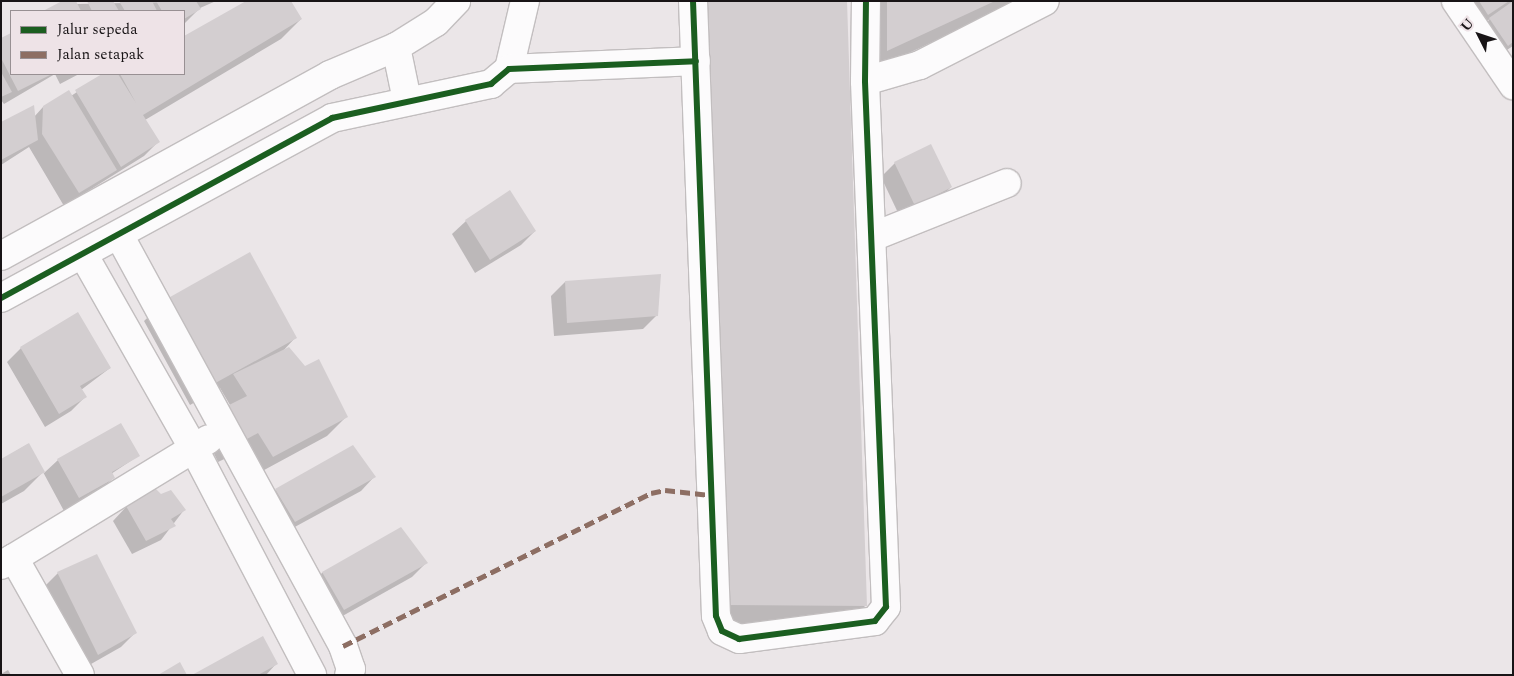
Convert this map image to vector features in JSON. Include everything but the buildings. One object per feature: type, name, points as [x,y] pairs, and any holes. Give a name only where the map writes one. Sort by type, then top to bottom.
[{"type":"street","points":[[1,256],[330,76],[396,47],[436,22],[456,1]]},
{"type":"street","points":[[1,298],[332,118],[407,100],[491,84],[509,69],[525,1]]},
{"type":"street","points":[[693,1],[716,616],[722,631],[739,639],[876,621],[886,607],[865,81],[866,1]]},
{"type":"street","points":[[865,81],[920,65],[1045,1]]},
{"type":"street","points":[[1456,1],[1510,76]]},
{"type":"street","points":[[396,47],[407,100]]},
{"type":"street","points":[[509,69],[696,61]]},
{"type":"street","points":[[872,237],[1007,183]]},
{"type":"street","points":[[119,235],[223,430],[343,646],[351,669],[349,675]]},
{"type":"street","points":[[83,254],[194,449],[312,675]]},
{"type":"street","points":[[80,675],[8,562],[223,430]]},
{"type":"marked path","points":[[343,646],[651,493],[665,490],[710,495]]},
{"type":"cycle path","points":[[693,1],[716,616],[722,631],[739,639],[875,621],[886,607],[865,81],[866,1]]},
{"type":"cycle path","points":[[1,298],[332,118],[491,84],[509,69],[696,61]]}]
